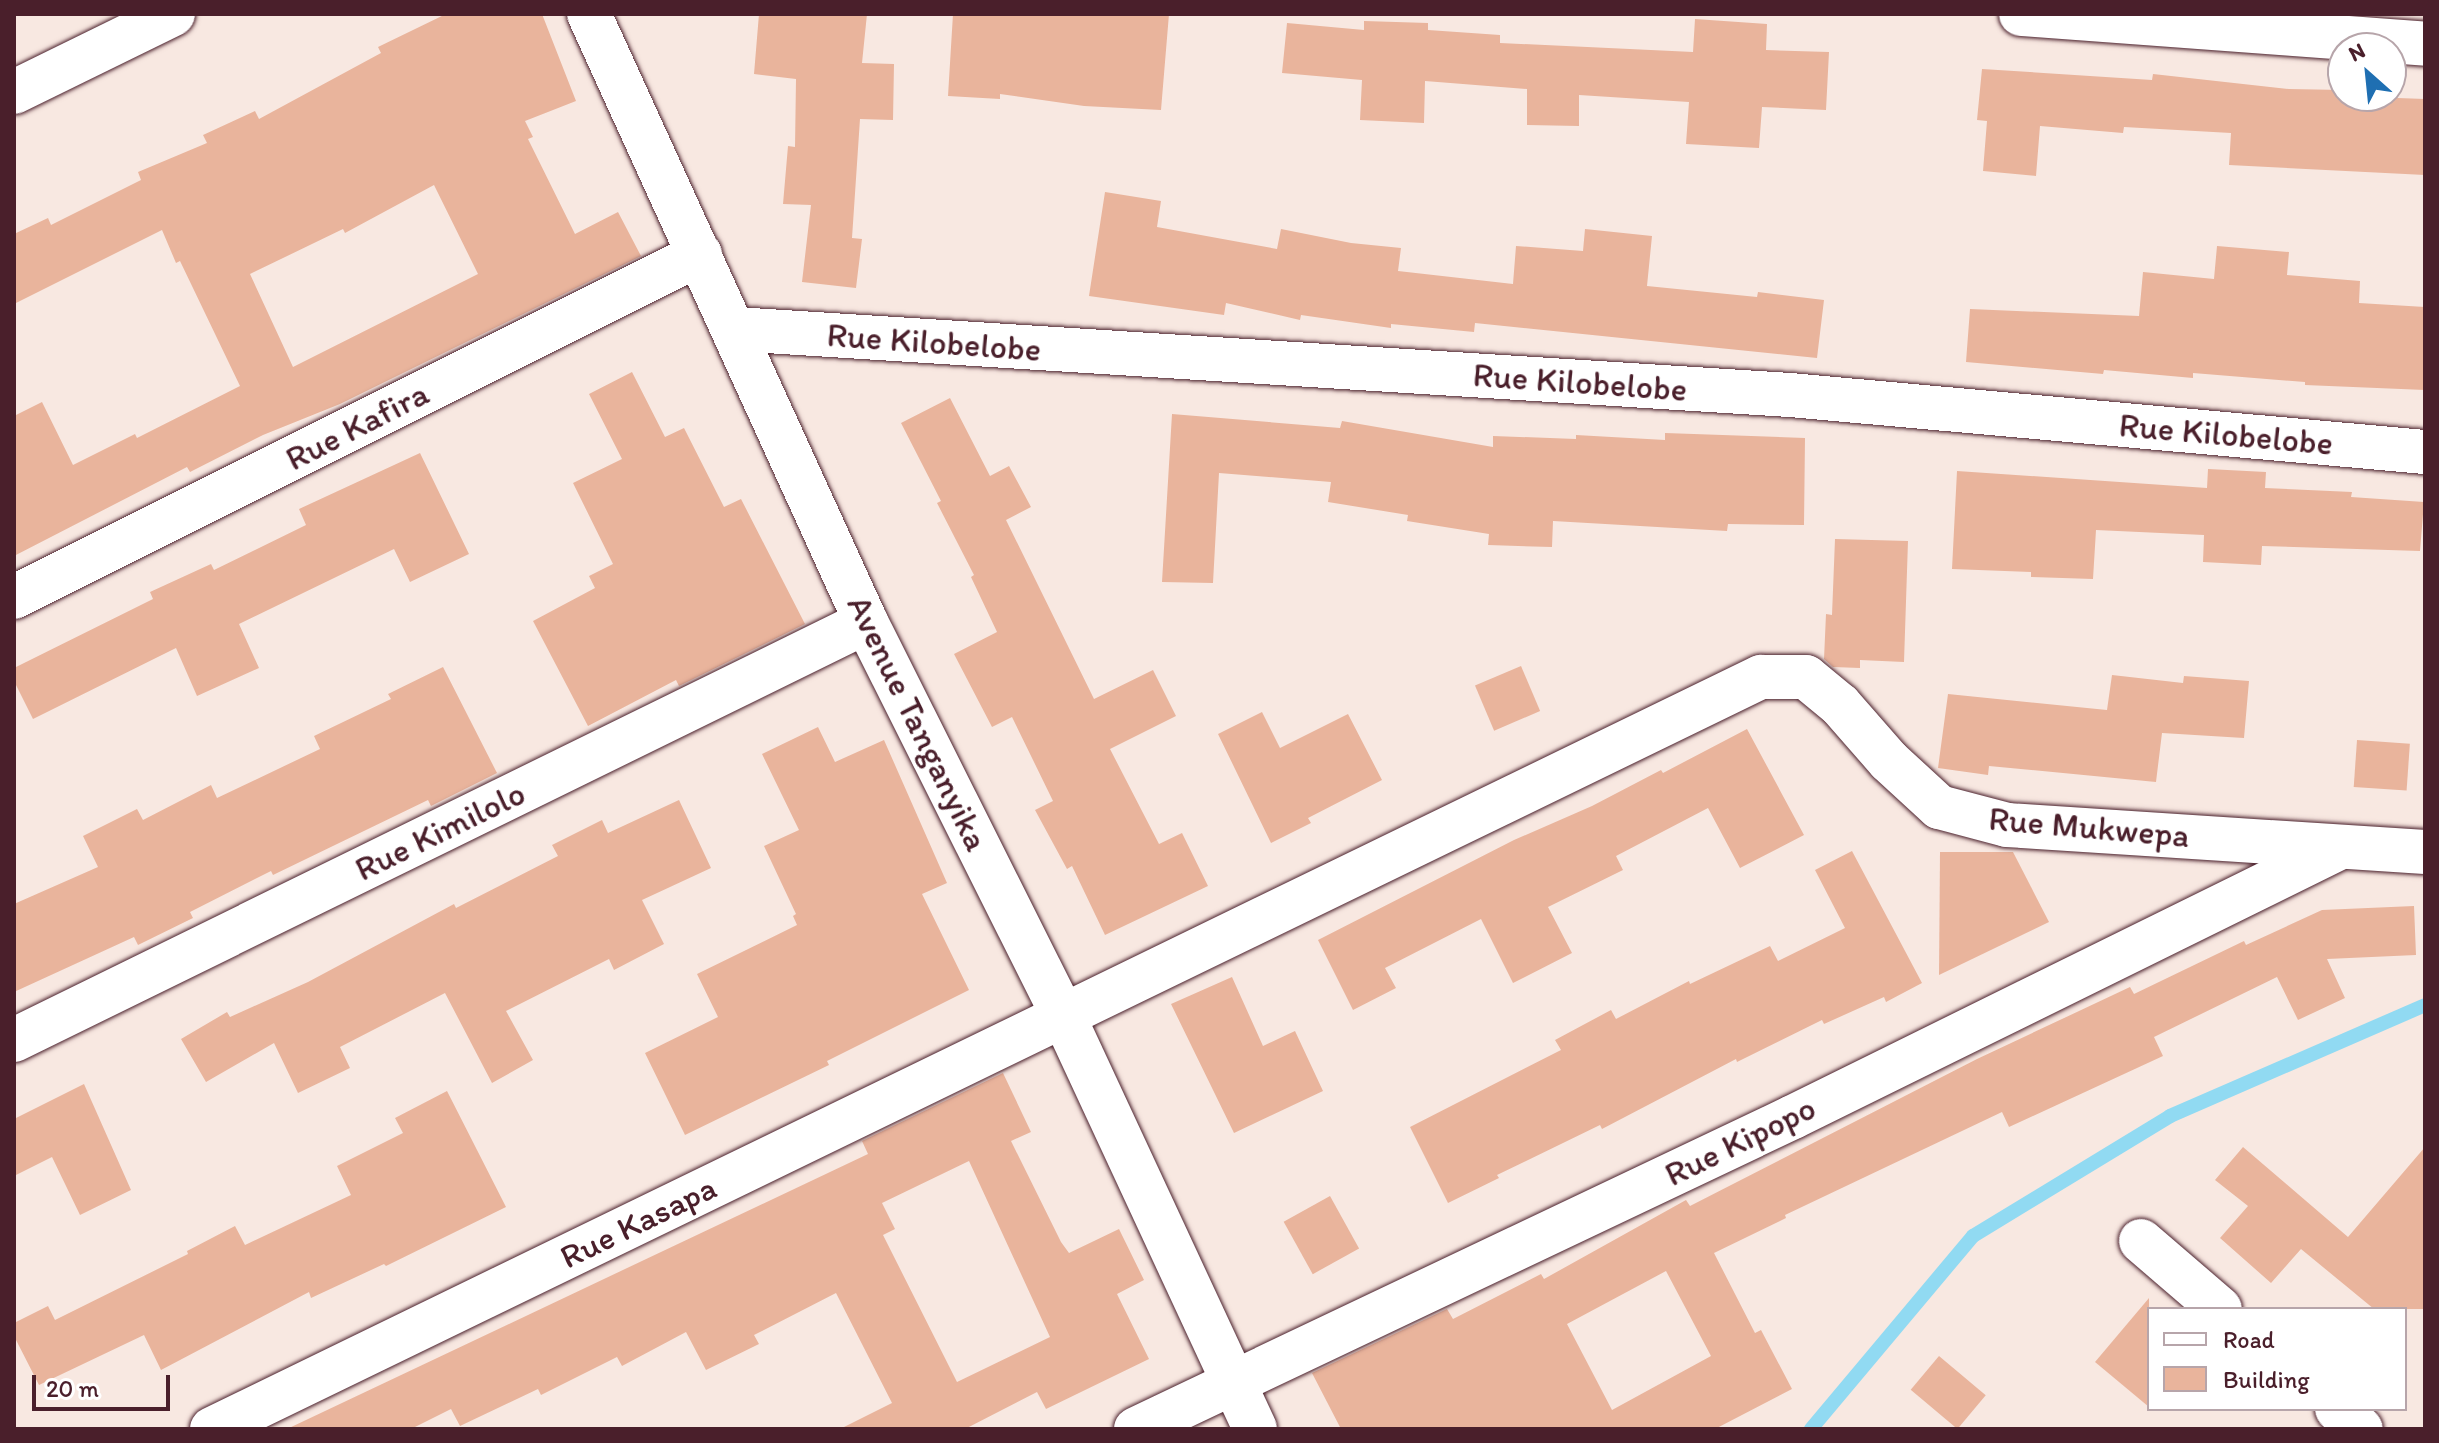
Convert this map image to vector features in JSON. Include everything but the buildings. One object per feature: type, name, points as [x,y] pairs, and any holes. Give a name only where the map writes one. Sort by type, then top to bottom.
[{"type":"street","points":[[14,92],[173,14]]},
{"type":"street","name":"Avenue Tanganyika","points":[[589,14],[866,622],[1063,1015],[1255,1429]]},
{"type":"street","points":[[2021,14],[2425,44]]},
{"type":"street","name":"Rue Kafira","points":[[14,597],[700,254]]},
{"type":"street","name":"Rue Kilobelobe","points":[[735,329],[1790,395],[2425,452]]},
{"type":"street","name":"Rue Kimilolo","points":[[14,1040],[866,622]]},
{"type":"street","name":"Rue Kasapa","points":[[212,1429],[1761,677],[1806,677]]},
{"type":"street","name":"Rue Mukwepa","points":[[1806,677],[1840,705],[1889,761],[1939,807],[2007,825],[2425,852]]},
{"type":"street","name":"Rue Kipopo","points":[[1136,1429],[1793,1117],[2341,847]]},
{"type":"street","points":[[2141,1241],[2218,1307]]},
{"type":"street","points":[[2339,1411],[2361,1429]]},
{"type":"waterway","points":[[1811,1429],[1973,1236],[2170,1116],[2425,1005]]}]
